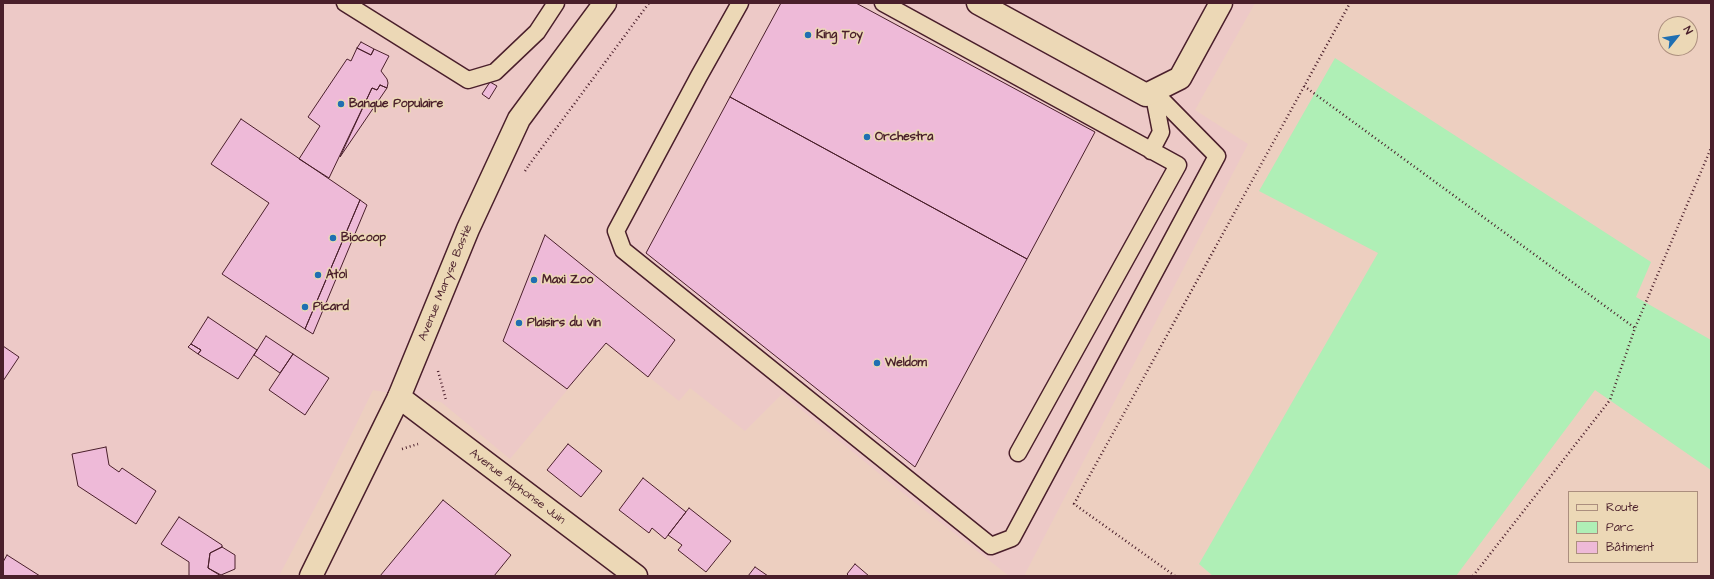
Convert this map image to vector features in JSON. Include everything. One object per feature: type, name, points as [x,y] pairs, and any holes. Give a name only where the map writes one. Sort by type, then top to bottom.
[{"type":"street","name":"Avenue Maryse Bastié","points":[[311,576],[399,397],[468,229],[519,119],[605,3]]},
{"type":"street","points":[[978,3],[1146,95],[1180,78],[1221,3]]},
{"type":"street","name":"Avenue Alphonse Juin","points":[[399,397],[636,576]]},
{"type":"lane","points":[[345,3],[468,80],[495,72],[537,32],[556,3]]},
{"type":"lane","points":[[740,3],[616,231],[623,250],[991,546],[1012,538],[1217,156],[1154,92]]},
{"type":"lane","points":[[883,3],[1178,165],[1018,453]]},
{"type":"lane","points":[[1151,151],[1161,132],[1154,92]]},
{"type":"path","points":[[498,162],[529,165],[649,3]]},
{"type":"path","points":[[1175,576],[1074,504],[1350,3]]},
{"type":"path","points":[[1304,86],[1635,328]]},
{"type":"path","points":[[1473,576],[1610,400],[1635,328],[1711,148]]},
{"type":"shaded area","points":[[3,3],[1255,3],[1195,110],[1248,144],[1024,576],[1009,576],[903,493],[782,394],[745,431],[690,388],[679,401],[606,343],[510,459],[441,402],[373,390],[321,496],[279,576],[3,576]]},
{"type":"green space","points":[[1335,58],[1651,262],[1636,297],[1711,340],[1711,470],[1595,390],[1456,576],[1213,576],[1199,564],[1378,253],[1259,191]]},
{"type":"building","points":[[781,3],[856,3],[1095,132],[1027,259],[730,97]]},
{"type":"building","points":[[361,42],[374,49],[371,55],[357,48]]},
{"type":"building","name":"Banque Populaire","points":[[357,48],[371,55],[374,49],[389,56],[381,71],[387,79],[387,88],[380,85],[377,90],[372,88],[329,178],[299,159],[320,126],[308,117],[347,59],[351,61]]},
{"type":"building","points":[[490,82],[497,86],[489,99],[482,94]]},
{"type":"building","points":[[380,85],[387,88],[340,157],[372,88],[377,90]]},
{"type":"building","name":"Weldom","points":[[730,97],[1027,259],[915,467],[646,253]]},
{"type":"building","points":[[241,119],[360,200],[305,329],[222,274],[269,203],[211,164]]},
{"type":"building","points":[[360,200],[367,205],[313,334],[305,329]]},
{"type":"building","points":[[545,235],[675,340],[648,377],[606,343],[567,389],[503,341]]},
{"type":"building","points":[[208,317],[257,350],[238,379],[198,354],[201,350],[191,344]]},
{"type":"building","points":[[266,336],[293,354],[280,373],[254,355]]},
{"type":"building","points":[[191,344],[201,350],[198,354],[188,347]]},
{"type":"building","points":[[3,346],[19,357],[3,381]]},
{"type":"building","points":[[293,354],[329,378],[305,415],[269,390]]},
{"type":"building","points":[[568,444],[602,471],[581,497],[547,470]]},
{"type":"building","points":[[106,447],[109,465],[119,472],[122,468],[156,491],[136,524],[78,486],[72,454]]},
{"type":"building","points":[[643,478],[686,512],[665,539],[652,528],[649,533],[619,510]]},
{"type":"building","points":[[443,500],[511,555],[494,576],[380,576]]},
{"type":"building","points":[[689,508],[731,541],[706,572],[678,550],[682,545],[668,535]]},
{"type":"building","points":[[179,517],[222,545],[222,547],[210,553],[208,568],[221,576],[189,576],[189,562],[161,544]]},
{"type":"building","points":[[222,547],[235,555],[235,569],[221,575],[208,568],[210,553]]},
{"type":"building","points":[[7,555],[40,576],[3,576],[3,562]]},
{"type":"building","points":[[855,564],[869,576],[849,576],[847,574]]},
{"type":"building","points":[[755,567],[768,576],[748,576]]},
{"type":"place","name":"King Toy","points":[[808,35]]},
{"type":"place","name":"Banque Populaire","points":[[341,104]]},
{"type":"place","name":"Orchestra","points":[[867,137]]},
{"type":"place","name":"Biocoop","points":[[333,238]]},
{"type":"place","name":"Atol","points":[[318,275]]},
{"type":"place","name":"Maxi Zoo","points":[[534,280]]},
{"type":"place","name":"Picard","points":[[305,307]]},
{"type":"place","name":"Plaisirs du vin","points":[[519,323]]},
{"type":"place","name":"Weldom","points":[[877,363]]}]
